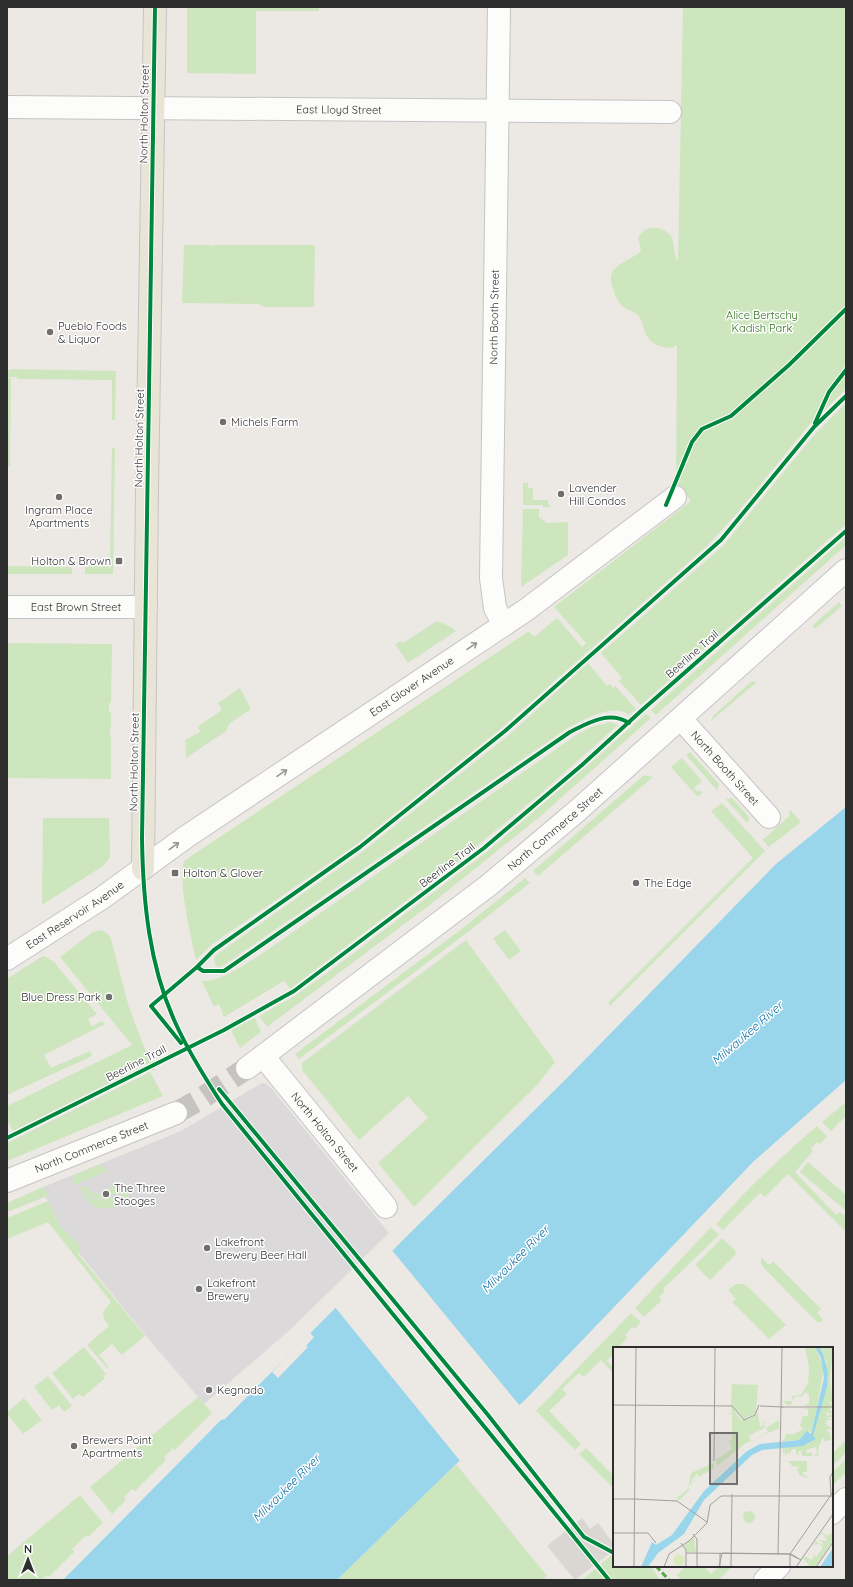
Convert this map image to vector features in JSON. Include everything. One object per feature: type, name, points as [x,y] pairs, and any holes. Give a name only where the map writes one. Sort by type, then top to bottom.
[{"type":"main road","name":"North Holton Street","points":[[143,869],[155,7]]},
{"type":"street","name":"North Booth Street","points":[[499,7],[491,578],[495,608],[504,624]]},
{"type":"street","name":"East Lloyd Street","points":[[7,107],[670,112]]},
{"type":"street","name":"East Glover Avenue","points":[[143,869],[186,837],[526,610],[675,497]]},
{"type":"street","name":"North Commerce Street","points":[[255,1062],[488,885],[577,811],[846,570]]},
{"type":"street","name":"East Brown Street","points":[[7,607],[146,607]]},
{"type":"street","name":"North Booth Street","points":[[681,719],[769,817]]},
{"type":"street","name":"East Reservoir Avenue","points":[[7,959],[102,898],[143,869]]},
{"type":"street","name":"North Holton Street","points":[[255,1062],[386,1207]]},
{"type":"street","name":"North Commerce Street","points":[[7,1181],[176,1113]]},
{"type":"street","points":[[833,1512],[846,1498]]},
{"type":"street","points":[[765,1580],[778,1567]]},
{"type":"shaded area","points":[[262,1083],[271,1088],[389,1233],[291,1329],[204,1404],[146,1336],[79,1253],[79,1245],[60,1226],[41,1188],[181,1131]]},
{"type":"shaded area","points":[[582,1518],[590,1529],[598,1523],[613,1543],[613,1551],[575,1580],[547,1546]]},
{"type":"green space","points":[[187,7],[319,7],[319,11],[256,11],[256,74],[187,73]]},
{"type":"green space","name":"Alice Bertschy Kadish Park","points":[[683,7],[846,7],[846,389],[809,425],[738,512],[707,546],[498,731],[358,843],[211,945],[196,960],[183,893],[182,879],[185,860],[529,631],[534,637],[557,618],[582,647],[586,643],[554,607],[691,501],[676,482],[677,345],[672,348],[667,348],[658,346],[651,341],[646,334],[638,315],[620,304],[611,282],[611,275],[613,271],[641,251],[638,237],[649,228],[657,228],[669,233],[672,237],[678,262]]},
{"type":"green space","points":[[184,245],[315,245],[314,307],[265,307],[258,304],[182,303]]},
{"type":"green space","points":[[10,369],[116,371],[115,420],[112,420],[112,380],[17,379],[17,377],[7,377],[7,372]]},
{"type":"green space","points":[[7,378],[11,378],[10,467],[7,467]]},
{"type":"green space","points":[[846,403],[846,524],[641,705],[619,681],[622,678],[601,653],[724,545],[814,435]]},
{"type":"green space","points":[[112,448],[115,448],[113,574],[85,574],[85,567],[110,566]]},
{"type":"green space","points":[[523,483],[528,483],[528,488],[533,488],[533,500],[548,500],[550,507],[543,507],[543,505],[523,505]]},
{"type":"green space","points":[[523,509],[539,509],[539,517],[547,523],[568,522],[568,555],[521,587]]},
{"type":"green space","points":[[846,537],[846,545],[656,715],[651,710]]},
{"type":"green space","points":[[7,566],[72,567],[72,574],[7,574]]},
{"type":"green space","points":[[839,602],[842,606],[815,629],[812,626]]},
{"type":"green space","points":[[437,621],[451,627],[456,631],[408,663],[395,644],[401,641],[403,643]]},
{"type":"green space","points":[[7,643],[112,644],[111,703],[109,703],[109,712],[111,712],[111,779],[7,778]]},
{"type":"green space","points":[[588,663],[607,686],[610,684],[613,688],[615,686],[636,709],[629,715],[623,711],[608,711],[582,720],[569,727],[224,965],[220,967],[216,966],[214,959],[216,955],[362,852],[509,735]]},
{"type":"green space","points":[[752,681],[757,682],[711,721],[713,716]]},
{"type":"green space","points":[[240,688],[251,709],[230,723],[226,731],[186,758],[185,740],[200,732],[198,726],[222,710],[218,703]]},
{"type":"green space","points":[[646,714],[651,718],[543,814],[435,901],[267,1027],[259,1016],[293,997],[330,971],[488,851]]},
{"type":"green space","points":[[611,722],[618,725],[539,795],[466,855],[290,989],[284,981],[224,1017],[219,1004],[214,1007],[202,981],[218,978],[240,968],[575,736],[591,727]]},
{"type":"green space","points":[[690,752],[719,784],[717,790],[686,755]]},
{"type":"green space","points":[[682,758],[702,781],[694,788],[698,792],[700,790],[702,793],[698,797],[671,767]]},
{"type":"green space","points":[[644,775],[653,777],[538,876],[533,871]]},
{"type":"green space","points":[[732,798],[748,816],[749,819],[747,823],[726,799]]},
{"type":"green space","points":[[722,803],[765,851],[610,1006],[608,1003],[753,858],[711,811]]},
{"type":"green space","points":[[790,809],[801,822],[769,847],[762,839],[789,816]]},
{"type":"green space","points":[[43,818],[109,818],[110,855],[109,859],[103,866],[42,905]]},
{"type":"green space","points":[[525,878],[530,883],[464,935],[299,1059],[295,1054],[459,931]]},
{"type":"green space","points":[[100,930],[107,933],[111,939],[128,1004],[142,1042],[155,1070],[153,1071],[147,1064],[13,1131],[7,1120],[9,1117],[7,1113],[7,1106],[132,1045],[60,957],[93,932]]},
{"type":"green space","points":[[505,930],[521,951],[509,960],[493,938]]},
{"type":"green space","points":[[466,940],[555,1062],[538,1084],[414,1207],[378,1163],[428,1118],[408,1096],[359,1140],[302,1070],[302,1063]]},
{"type":"green space","points":[[44,956],[54,962],[97,1014],[88,1019],[92,1026],[102,1021],[105,1024],[44,1055],[51,1068],[90,1051],[92,1056],[7,1095],[7,979]]},
{"type":"green space","points":[[255,1018],[261,1032],[240,1048],[231,1030]]},
{"type":"green space","points":[[150,1072],[163,1096],[7,1161],[7,1143]]},
{"type":"green space","points":[[846,1102],[846,1108],[844,1110],[846,1112],[846,1116],[831,1131],[822,1122]]},
{"type":"green space","points":[[817,1126],[827,1136],[820,1144],[817,1142],[811,1149],[813,1151],[795,1172],[836,1215],[840,1212],[846,1217],[846,1232],[788,1174],[765,1197],[760,1193],[723,1230],[716,1224],[765,1173]]},
{"type":"green space","points":[[808,1162],[846,1195],[845,1210],[800,1172]]},
{"type":"green space","points":[[102,1164],[107,1171],[74,1185],[74,1175]]},
{"type":"green space","points":[[116,1181],[132,1200],[124,1200],[122,1196],[116,1193],[109,1197],[96,1199],[90,1195],[88,1190],[88,1196],[94,1199],[100,1200],[112,1197],[120,1205],[113,1207],[96,1207],[87,1200],[80,1188],[86,1186],[94,1193],[101,1193],[109,1189]]},
{"type":"green space","points":[[44,1188],[50,1195],[7,1212],[7,1203]]},
{"type":"green space","points":[[48,1201],[60,1226],[79,1245],[80,1249],[78,1254],[145,1336],[122,1355],[112,1344],[99,1355],[109,1367],[107,1368],[87,1345],[109,1326],[103,1314],[111,1302],[48,1222],[7,1239],[7,1218]]},
{"type":"green space","points":[[711,1227],[719,1235],[663,1289],[665,1291],[659,1297],[662,1300],[644,1317],[635,1308]]},
{"type":"green space","points":[[722,1238],[735,1250],[736,1254],[710,1280],[695,1265]]},
{"type":"green space","points":[[761,1257],[769,1265],[773,1261],[821,1309],[817,1313],[823,1319],[822,1322],[817,1322],[763,1267]]},
{"type":"green space","points":[[736,1284],[743,1284],[747,1286],[786,1325],[769,1339],[732,1302],[736,1299],[728,1290]]},
{"type":"green space","points":[[631,1313],[641,1322],[635,1329],[632,1327],[625,1335],[627,1338],[619,1347],[613,1347],[613,1354],[607,1361],[613,1367],[613,1373],[601,1360],[584,1377],[579,1373],[562,1389],[567,1394],[549,1411],[581,1444],[575,1450],[536,1411]]},
{"type":"green space","points":[[84,1347],[106,1374],[103,1376],[105,1378],[83,1397],[79,1394],[73,1399],[52,1373]]},
{"type":"green space","points":[[48,1376],[72,1406],[64,1412],[59,1405],[52,1410],[34,1387]]},
{"type":"green space","points":[[198,1397],[212,1413],[175,1450],[173,1448],[164,1457],[166,1460],[135,1491],[132,1489],[124,1497],[126,1500],[112,1514],[90,1487]]},
{"type":"green space","points":[[24,1398],[42,1420],[23,1434],[7,1412]]},
{"type":"green space","points":[[846,1440],[846,1453],[833,1465],[833,1453]]},
{"type":"green space","points":[[586,1448],[613,1475],[613,1488],[579,1454]]},
{"type":"green space","points":[[846,1459],[846,1472],[833,1485],[833,1472]]},
{"type":"green space","points":[[456,1464],[547,1576],[543,1580],[337,1580]]},
{"type":"green space","points":[[80,1495],[103,1523],[88,1537],[86,1535],[72,1549],[74,1552],[49,1577],[47,1575],[42,1580],[7,1580],[7,1556]]},
{"type":"green space","points":[[613,1554],[613,1567],[652,1567],[660,1580],[582,1580]]},
{"type":"green space","points":[[685,1567],[704,1567],[711,1574],[718,1567],[731,1567],[719,1580],[681,1580],[677,1575]]},
{"type":"water","name":"Milwaukee River","points":[[846,807],[846,1080],[754,1161],[525,1400],[456,1464],[337,1580],[63,1580],[221,1420],[225,1419],[567,1078],[776,864]]},
{"type":"pier","points":[[391,1249],[520,1406],[461,1462],[334,1306]]},
{"type":"pier","points":[[310,1333],[314,1337],[306,1346],[308,1347],[278,1378],[272,1372]]},
{"type":"tunnel","points":[[176,1113],[199,1100],[247,1068]]},
{"type":"marked path","points":[[657,1567],[669,1580]]},
{"type":"cycle path","points":[[155,7],[142,839],[146,909],[153,955],[159,978],[166,1000],[180,1033],[222,1104],[609,1580]]},
{"type":"cycle path","points":[[666,505],[692,442],[702,429],[731,416],[789,365],[846,309]]},
{"type":"cycle path","points":[[815,423],[829,392],[846,370]]},
{"type":"cycle path","points":[[629,723],[621,719],[614,718],[599,719],[570,732],[224,971],[203,971],[197,967],[214,950],[360,847],[505,731],[721,540],[814,427],[846,396]]},
{"type":"cycle path","name":"Beerline Trail","points":[[7,1138],[224,1030],[294,991],[484,848],[582,765],[641,711],[846,531]]},
{"type":"cycle path","points":[[181,1043],[151,1006],[197,967]]},
{"type":"cycle path","points":[[219,1089],[488,1415],[584,1537],[613,1552]]},
{"type":"place","name":"Pueblo Foods & Liquor","points":[[50,332]]},
{"type":"place","name":"Michels Farm","points":[[223,422]]},
{"type":"place","name":"Lavender Hill Condos","points":[[561,494]]},
{"type":"place","name":"Ingram Place Apartments","points":[[59,497]]},
{"type":"place","name":"Holton & Brown","points":[[119,561]]},
{"type":"place","name":"Holton & Glover","points":[[175,873]]},
{"type":"place","name":"The Edge","points":[[636,883]]},
{"type":"place","name":"Blue Dress Park","points":[[109,997]]},
{"type":"place","name":"The Three Stooges","points":[[106,1194]]},
{"type":"place","name":"Lakefront Brewery Beer Hall","points":[[207,1248]]},
{"type":"place","name":"Lakefront Brewery","points":[[199,1289]]},
{"type":"place","name":"Kegnado","points":[[209,1390]]},
{"type":"place","name":"Brewers Point Apartments","points":[[74,1446]]}]
